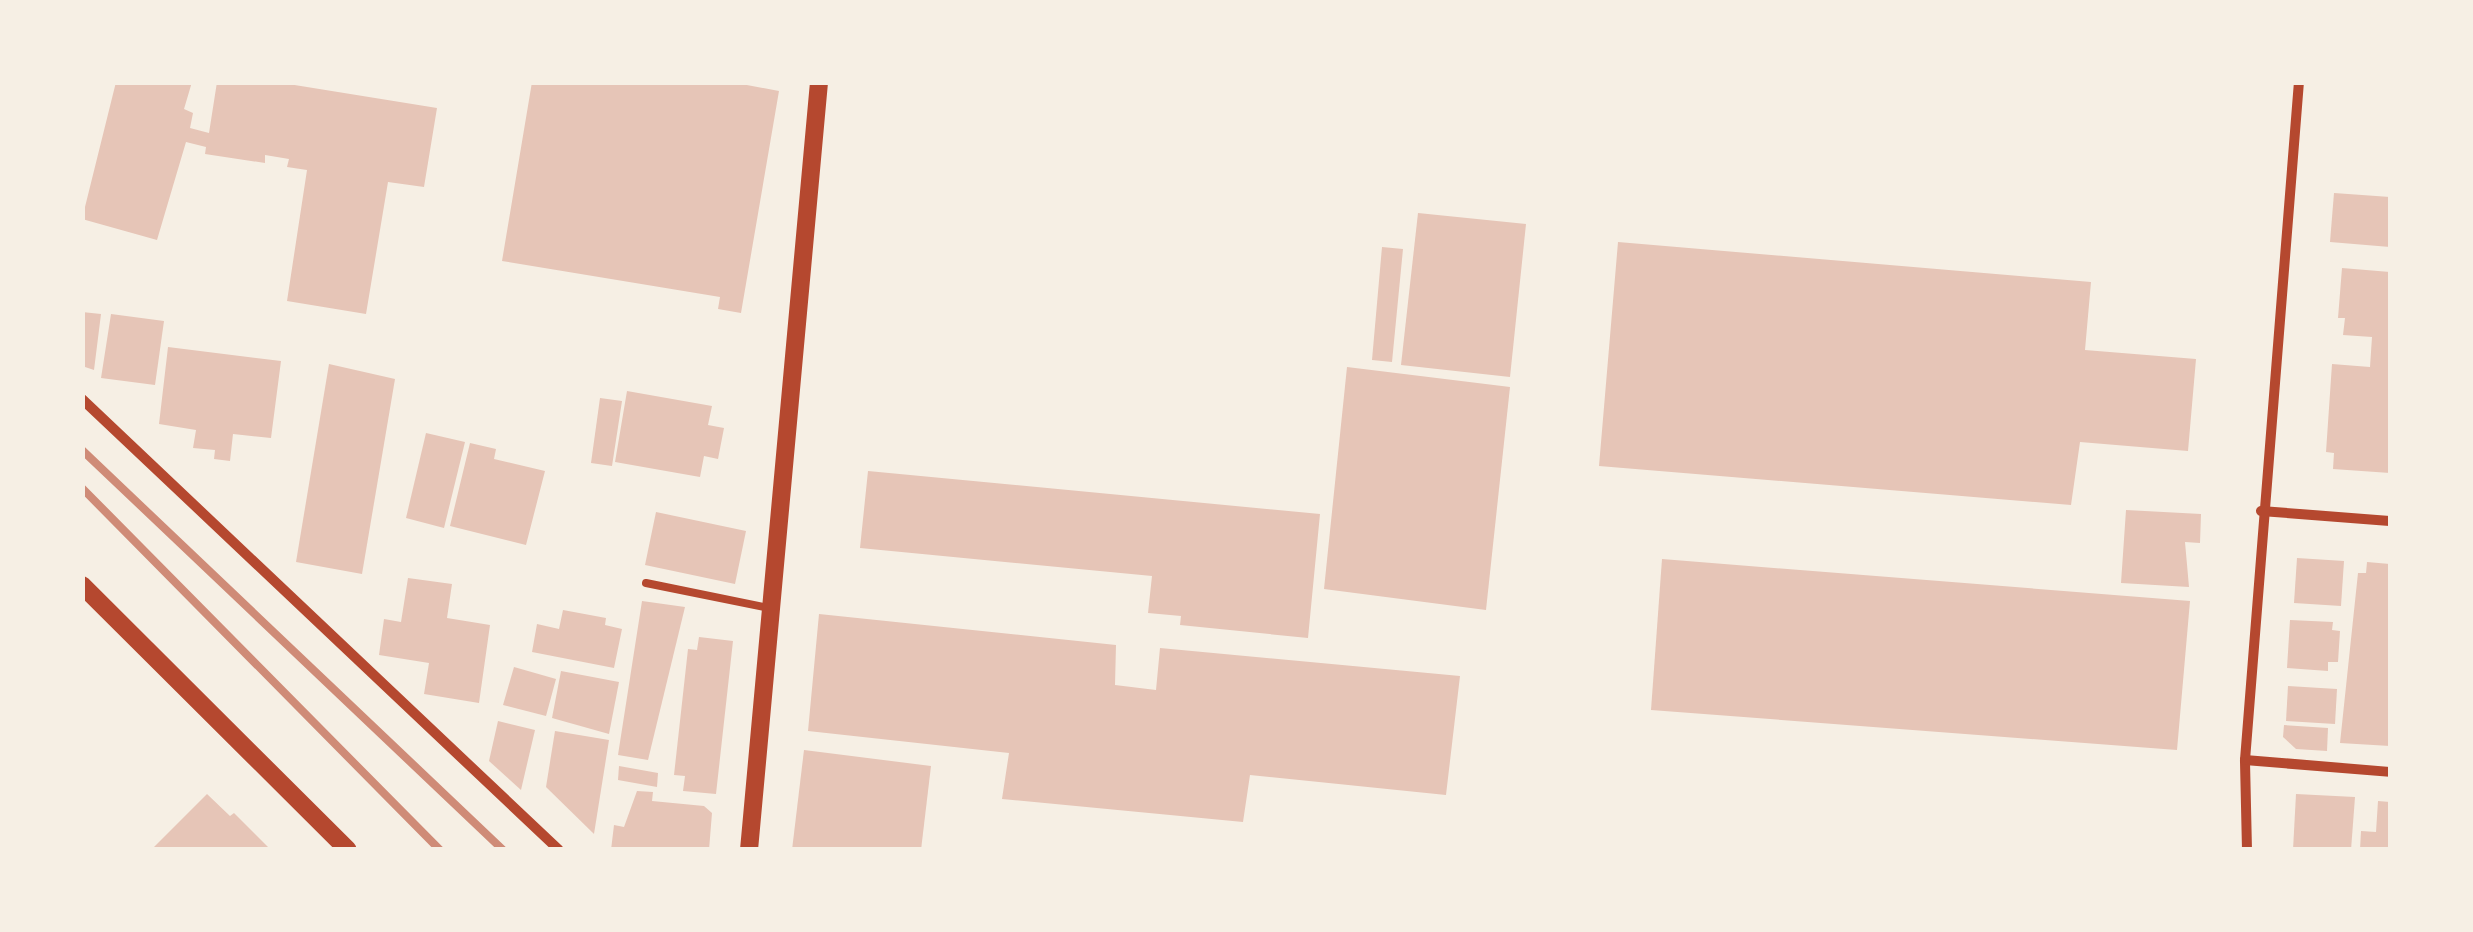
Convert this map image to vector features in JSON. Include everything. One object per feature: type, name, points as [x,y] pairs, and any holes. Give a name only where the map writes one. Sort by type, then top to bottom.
[{"type":"street","points":[[749,850],[819,82]]},
{"type":"street","points":[[2247,850],[2245,760],[2299,82]]},
{"type":"street","points":[[82,399],[560,850]]},
{"type":"street","points":[[2262,510],[2390,521]]},
{"type":"street","points":[[82,585],[348,850]]},
{"type":"street","points":[[2245,760],[2390,772]]},
{"type":"lane","points":[[646,582],[771,608]]},
{"type":"building","points":[[116,82],[192,82],[184,109],[193,113],[190,128],[209,133],[217,82],[276,82],[437,108],[424,187],[388,182],[366,314],[287,301],[307,170],[287,167],[289,159],[265,155],[265,163],[205,154],[206,147],[186,142],[157,240],[82,219]]},
{"type":"building","points":[[532,82],[731,82],[779,91],[741,313],[718,309],[720,297],[502,261]]},
{"type":"building","points":[[2334,193],[2390,197],[2390,247],[2330,242]]},
{"type":"building","points":[[1418,213],[1526,224],[1510,377],[1401,365]]},
{"type":"building","points":[[1618,242],[2091,282],[2085,350],[2196,359],[2188,451],[2080,442],[2071,505],[1599,466]]},
{"type":"building","points":[[1382,247],[1403,249],[1392,362],[1372,360]]},
{"type":"building","points":[[2342,268],[2390,272],[2390,473],[2333,469],[2334,453],[2326,452],[2332,364],[2370,367],[2372,337],[2343,335],[2345,318],[2338,318]]},
{"type":"building","points":[[82,312],[101,314],[94,370],[82,366]]},
{"type":"building","points":[[111,314],[164,321],[155,385],[101,378]]},
{"type":"building","points":[[168,347],[281,361],[271,438],[233,434],[230,461],[214,459],[215,450],[193,448],[196,430],[159,424]]},
{"type":"building","points":[[329,364],[395,379],[362,574],[296,562]]},
{"type":"building","points":[[1347,367],[1510,387],[1486,610],[1324,589]]},
{"type":"building","points":[[627,391],[712,406],[708,425],[724,428],[718,459],[704,456],[700,477],[615,462]]},
{"type":"building","points":[[600,398],[622,401],[612,466],[591,463]]},
{"type":"building","points":[[426,433],[465,442],[444,528],[406,518]]},
{"type":"building","points":[[470,443],[496,449],[494,459],[545,471],[526,545],[450,526]]},
{"type":"building","points":[[868,471],[1320,514],[1308,638],[1180,625],[1181,616],[1148,613],[1152,576],[860,548]]},
{"type":"building","points":[[2126,510],[2201,514],[2200,543],[2185,542],[2189,587],[2121,583]]},
{"type":"building","points":[[656,512],[746,531],[735,584],[645,565]]},
{"type":"building","points":[[2297,558],[2344,561],[2341,606],[2294,603]]},
{"type":"building","points":[[1662,559],[2190,601],[2177,750],[1651,710]]},
{"type":"building","points":[[2367,562],[2390,564],[2390,746],[2340,743],[2358,573],[2366,573]]},
{"type":"building","points":[[408,578],[452,584],[447,618],[490,625],[479,703],[424,694],[429,663],[379,655],[384,619],[401,622]]},
{"type":"building","points":[[642,601],[685,607],[648,760],[618,755]]},
{"type":"building","points":[[563,610],[606,618],[605,625],[622,629],[614,668],[532,652],[537,624],[559,629]]},
{"type":"building","points":[[819,614],[1116,645],[1115,685],[1156,690],[1160,648],[1460,676],[1446,795],[1250,775],[1243,822],[1002,799],[1009,753],[808,731]]},
{"type":"building","points":[[2290,620],[2333,622],[2332,630],[2340,631],[2338,662],[2328,662],[2328,671],[2287,668]]},
{"type":"building","points":[[699,637],[733,641],[716,794],[683,791],[685,776],[674,775],[688,649],[697,650]]},
{"type":"building","points":[[514,667],[556,679],[546,716],[503,705]]},
{"type":"building","points":[[561,671],[619,682],[609,734],[552,718]]},
{"type":"building","points":[[2288,686],[2337,689],[2335,724],[2286,721]]},
{"type":"building","points":[[498,721],[535,730],[521,790],[489,761]]},
{"type":"building","points":[[2284,725],[2328,728],[2327,751],[2296,749],[2283,737]]},
{"type":"building","points":[[555,731],[609,740],[594,834],[546,787]]},
{"type":"building","points":[[804,750],[931,766],[921,850],[792,850]]},
{"type":"building","points":[[619,766],[658,773],[657,787],[618,780]]},
{"type":"building","points":[[637,791],[653,792],[652,801],[704,806],[712,813],[709,850],[611,850],[614,825],[624,827]]},
{"type":"building","points":[[207,794],[230,816],[234,813],[271,850],[151,850]]},
{"type":"building","points":[[2296,794],[2355,797],[2351,850],[2293,850]]},
{"type":"building","points":[[2378,801],[2390,802],[2390,850],[2360,850],[2361,831],[2376,832]]},
{"type":"railway","points":[[82,450],[503,850]]},
{"type":"railway","points":[[82,488],[440,850]]}]
